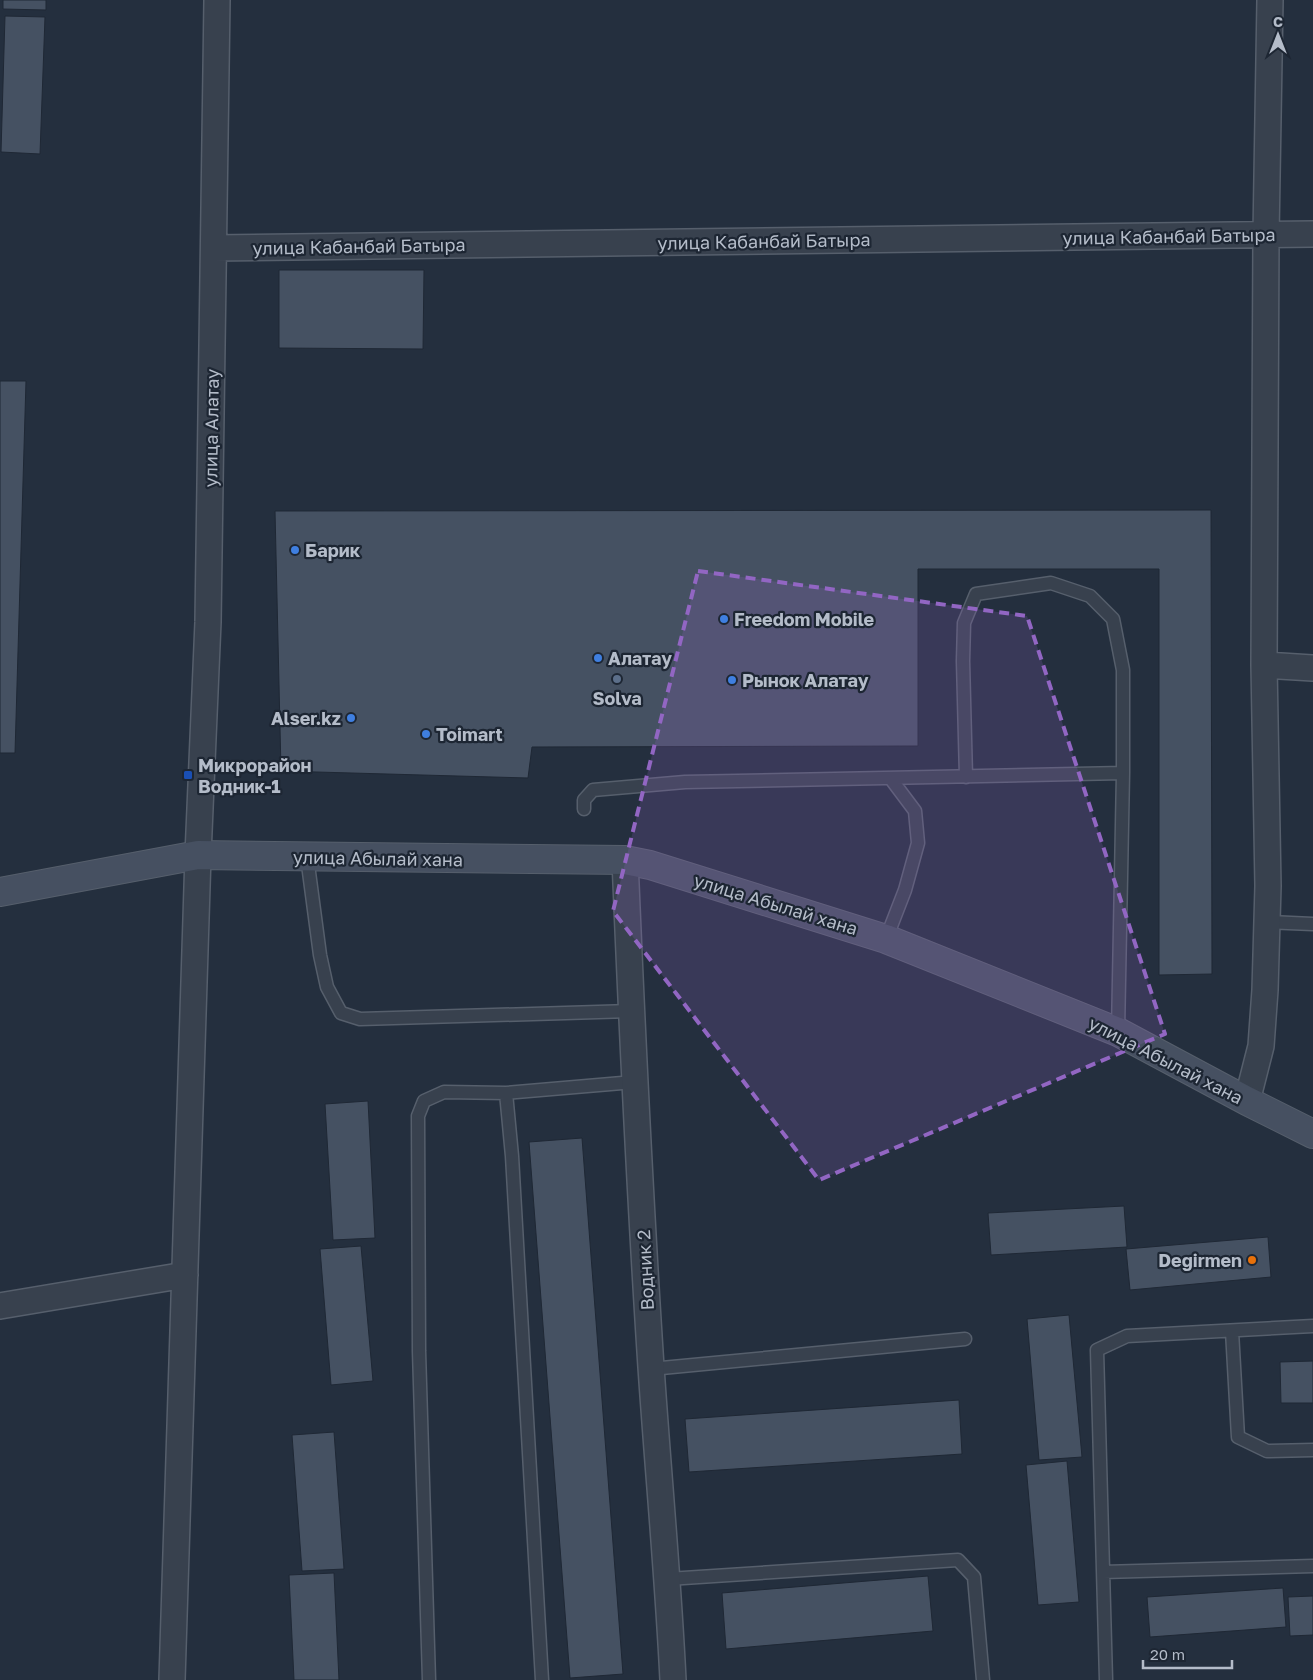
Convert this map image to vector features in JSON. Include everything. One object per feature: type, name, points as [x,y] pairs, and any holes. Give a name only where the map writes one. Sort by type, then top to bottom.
[{"type":"main road","name":"улица Абылай хана","points":[[0,892],[198,855],[626,860],[650,865],[886,938],[1118,1032],[1313,1134]]},
{"type":"street","name":"улица Алатау","points":[[172,1680],[198,855],[208,622],[217,0]]},
{"type":"street","points":[[1247,1101],[1261,1046],[1266,990],[1268,886],[1264,665],[1266,235],[1270,0]]},
{"type":"street","name":"улица Кабанбай Батыра","points":[[214,248],[1313,234]]},
{"type":"street","points":[[1264,665],[1313,668]]},
{"type":"street","name":"Водник 2","points":[[626,860],[634,1082],[651,1369],[668,1579],[673,1680]]},
{"type":"street","points":[[0,1306],[185,1275]]},
{"type":"lane","points":[[966,777],[964,623],[976,594],[1051,582],[1090,596],[1113,619],[1123,670],[1118,1032]]},
{"type":"lane","points":[[584,810],[584,800],[593,790],[685,782],[1123,773]]},
{"type":"lane","points":[[886,938],[905,890],[918,843],[915,811],[891,779]]},
{"type":"lane","points":[[307,857],[320,955],[327,986],[341,1013],[360,1019],[631,1011]]},
{"type":"lane","points":[[1267,922],[1313,924]]},
{"type":"lane","points":[[429,1680],[420,1351],[418,1116],[424,1101],[444,1092],[506,1093],[634,1082]]},
{"type":"lane","points":[[506,1093],[512,1156],[542,1680]]},
{"type":"lane","points":[[1106,1680],[1097,1350],[1127,1336],[1313,1326]]},
{"type":"lane","points":[[1232,1331],[1238,1437],[1267,1451],[1313,1450]]},
{"type":"lane","points":[[651,1369],[965,1339]]},
{"type":"lane","points":[[668,1579],[958,1560],[974,1577],[983,1680]]},
{"type":"lane","points":[[1103,1572],[1313,1566]]},
{"type":"highlighted area","points":[[698,571],[1027,616],[1165,1034],[819,1180],[613,911]]},
{"type":"building","points":[[3,0],[46,0],[46,10],[3,9]]},
{"type":"building","points":[[5,16],[45,17],[40,154],[1,152]]},
{"type":"building","points":[[279,270],[424,270],[423,349],[279,348]]},
{"type":"building","points":[[0,381],[26,381],[15,753],[0,753]]},
{"type":"building","name":"Алатау","points":[[1211,510],[1212,974],[1159,975],[1159,569],[918,569],[918,746],[532,747],[528,778],[281,771],[275,511]]},
{"type":"building","points":[[368,1101],[375,1238],[333,1240],[325,1104]]},
{"type":"building","points":[[582,1138],[623,1674],[570,1678],[529,1142]]},
{"type":"building","points":[[1124,1206],[1127,1247],[991,1255],[988,1213]]},
{"type":"building","points":[[1268,1237],[1271,1277],[1130,1290],[1126,1249]]},
{"type":"building","points":[[361,1246],[373,1381],[331,1385],[320,1249]]},
{"type":"building","points":[[1069,1315],[1082,1457],[1039,1460],[1027,1319]]},
{"type":"building","points":[[1313,1361],[1313,1403],[1281,1403],[1280,1362]]},
{"type":"building","points":[[959,1400],[962,1454],[689,1472],[685,1419]]},
{"type":"building","points":[[334,1432],[344,1569],[302,1571],[292,1435]]},
{"type":"building","points":[[1067,1461],[1079,1602],[1038,1605],[1026,1465]]},
{"type":"building","points":[[334,1573],[339,1680],[294,1680],[289,1575]]},
{"type":"building","points":[[928,1576],[933,1631],[726,1649],[722,1593]]},
{"type":"building","points":[[1283,1588],[1286,1627],[1150,1637],[1147,1597]]},
{"type":"building","points":[[1313,1596],[1313,1635],[1290,1636],[1288,1597]]},
{"type":"place","name":"Барик","points":[[295,550]]},
{"type":"place","name":"Freedom Mobile","points":[[724,619]]},
{"type":"place","name":"Алатау","points":[[598,658]]},
{"type":"place","name":"Solva","points":[[617,679]]},
{"type":"place","name":"Рынок Алатау","points":[[732,680]]},
{"type":"place","name":"Alser.kz","points":[[351,718]]},
{"type":"place","name":"Toimart","points":[[426,734]]},
{"type":"place","name":"Микрорайон Водник-1","points":[[188,775]]},
{"type":"place","name":"Degirmen","points":[[1252,1260]]}]
